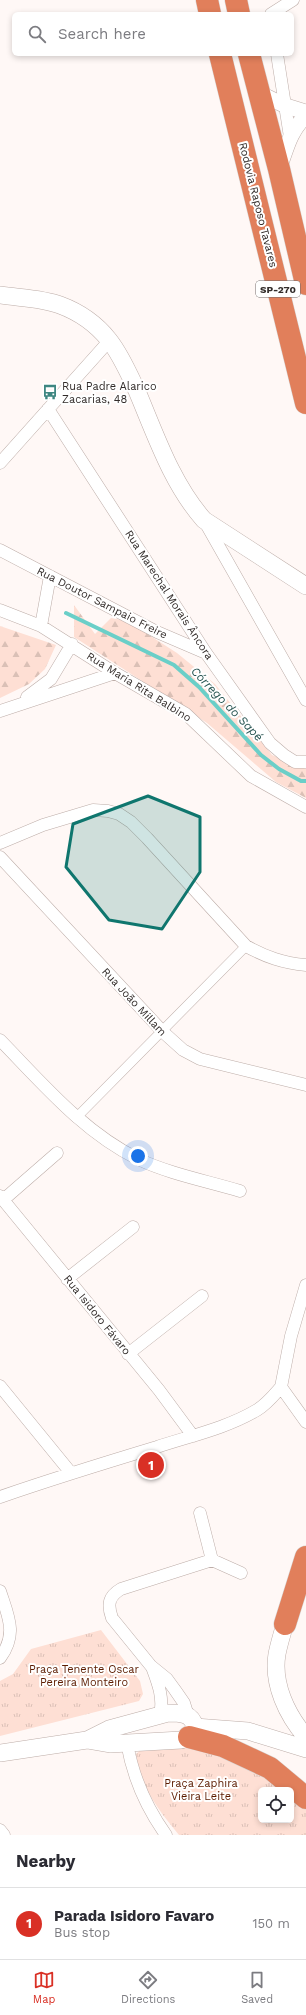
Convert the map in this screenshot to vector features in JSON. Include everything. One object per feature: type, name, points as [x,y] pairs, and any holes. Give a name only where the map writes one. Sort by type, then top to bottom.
[{"type":"highway","points":[[207,0],[210,12]]},
{"type":"highway","points":[[236,0],[239,12]]},
{"type":"highway","name":"Rodovia Raposo Tavares","points":[[220,56],[306,403]]},
{"type":"highway","name":"SP-270","points":[[250,56],[302,256],[306,284]]},
{"type":"highway","points":[[285,1624],[306,1557]]},
{"type":"highway","points":[[285,1624],[294,1609],[306,1596]]},
{"type":"highway","points":[[191,1727],[223,1746],[270,1768],[306,1798]]},
{"type":"main road","points":[[0,296],[42,300],[60,305],[91,322],[109,341],[125,366],[181,490],[191,506],[204,520],[306,586]]},
{"type":"main road","points":[[285,1624],[277,1656],[277,1679],[284,1704],[297,1726],[306,1736]]},
{"type":"main road","points":[[87,1740],[98,1732],[160,1715],[178,1713],[191,1727]]},
{"type":"main road","points":[[127,1743],[126,1737],[130,1723]]},
{"type":"main road","points":[[0,1752],[87,1740],[110,1744],[161,1742],[191,1727],[248,1731],[306,1749]]},
{"type":"street","points":[[274,12],[293,0]]},
{"type":"street","points":[[277,56],[290,136]]},
{"type":"street","points":[[259,93],[286,106],[306,112]]},
{"type":"street","points":[[279,169],[290,136],[298,123],[306,116]]},
{"type":"street","points":[[2,456],[48,409],[109,341]]},
{"type":"street","name":"Rua Marechal Morais Âncora","points":[[48,409],[206,653],[270,743],[295,762],[306,762]]},
{"type":"street","points":[[204,520],[306,700]]},
{"type":"street","name":"Rua Doutor Sampaio Freire","points":[[0,550],[157,632],[206,653]]},
{"type":"street","points":[[41,626],[50,576]]},
{"type":"street","name":"Rua Maria Rita Balbino","points":[[0,610],[41,626],[72,644],[115,673],[186,714],[251,776],[306,807]]},
{"type":"street","points":[[5,708],[34,693],[51,678],[72,644]]},
{"type":"street","points":[[5,708],[115,673]]},
{"type":"street","points":[[0,843],[43,825],[94,810],[108,811],[119,814],[131,822],[147,838],[246,946],[267,958],[286,963],[306,965]]},
{"type":"street","name":"Rua João Millam","points":[[0,857],[162,1032],[184,1050],[200,1059],[306,1085]]},
{"type":"street","points":[[76,1118],[246,946]]},
{"type":"street","points":[[0,1040],[76,1118],[102,1138],[138,1159],[158,1167],[240,1191]]},
{"type":"street","points":[[2,1198],[57,1153]]},
{"type":"street","name":"Rua Isidoro Fávaro","points":[[2,1198],[128,1354],[159,1390],[193,1436]]},
{"type":"street","points":[[67,1279],[133,1227]]},
{"type":"street","points":[[0,1497],[71,1473],[193,1436],[248,1415],[259,1409],[272,1398],[281,1387],[291,1336],[306,1285]]},
{"type":"street","points":[[128,1354],[202,1296]]},
{"type":"street","points":[[0,1386],[71,1473]]},
{"type":"street","points":[[281,1387],[306,1422]]},
{"type":"street","points":[[200,1513],[212,1560]]},
{"type":"street","points":[[191,1727],[184,1703],[175,1690],[167,1679],[151,1666],[112,1618],[109,1609],[110,1598],[114,1593],[121,1589],[212,1560],[241,1573]]},
{"type":"street","points":[[0,1591],[9,1621],[11,1637],[7,1649],[0,1658]]},
{"type":"street","points":[[151,1666],[162,1696],[160,1715]]},
{"type":"street","points":[[127,1743],[130,1764],[140,1791],[152,1816],[166,1835]]},
{"type":"street","points":[[0,1830],[4,1835]]},
{"type":"highlighted area","points":[[148,796],[200,817],[200,872],[162,929],[109,920],[66,867],[73,824]]},
{"type":"green space","points":[[74,605],[95,634],[111,618],[127,621],[177,653],[215,684],[272,755],[306,769],[306,798],[276,782],[207,723],[74,637]]},
{"type":"green space","points":[[0,626],[56,645],[45,669],[29,684],[0,698]]},
{"type":"green space","name":"Praça Tenente Oscar Pereira Monteiro","points":[[101,1630],[140,1681],[143,1694],[139,1701],[0,1736],[0,1681],[13,1674],[31,1649]]},
{"type":"green space","name":"Praça Zaphira Vieira Leite","points":[[191,1742],[221,1748],[252,1760],[269,1770],[289,1787],[258,1787],[258,1823],[294,1823],[294,1792],[306,1803],[306,1835],[179,1835],[164,1817],[151,1797],[141,1776],[136,1754],[145,1746]]},
{"type":"waterway","name":"Córrego do Sapé","points":[[66,613],[174,665],[199,687],[261,755],[279,769],[301,781],[306,781]]},
{"type":"place","name":"Rua Padre Alarico Zacarias, 48","points":[[50,392]]},
{"type":"place","name":"Parada Isidoro Favaro","points":[[151,1465]]}]
